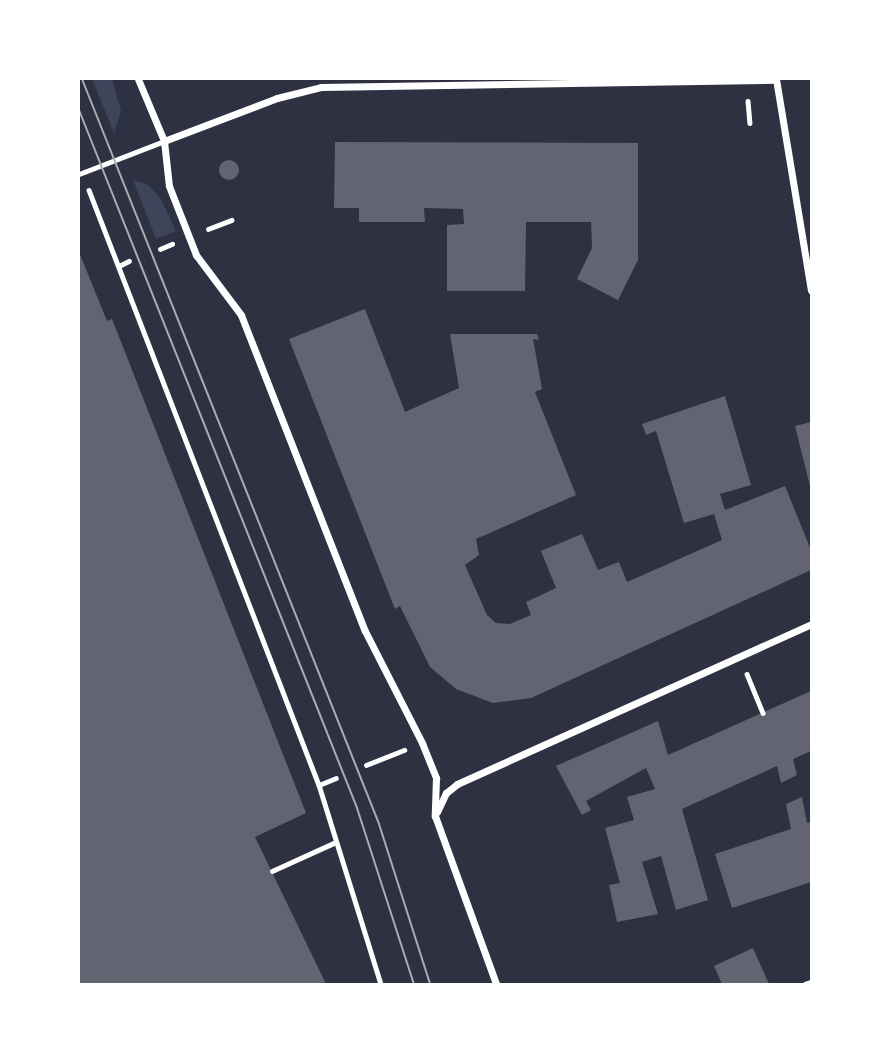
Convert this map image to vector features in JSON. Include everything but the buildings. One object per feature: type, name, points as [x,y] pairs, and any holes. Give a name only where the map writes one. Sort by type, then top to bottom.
[{"type":"street","points":[[138,79],[164,141],[169,186],[196,255],[241,315],[365,631],[422,743],[436,778],[435,816],[496,984]]},
{"type":"street","points":[[164,141],[266,102],[321,87],[776,79],[811,290]]},
{"type":"street","points":[[435,816],[446,793],[457,784],[811,624]]},
{"type":"lane","points":[[80,173],[164,141]]},
{"type":"path","points":[[80,173],[119,266],[319,785],[381,984]]},
{"type":"path","points":[[208,229],[231,220]]},
{"type":"path","points":[[119,266],[129,261]]},
{"type":"path","points":[[746,673],[763,713]]},
{"type":"path","points":[[366,765],[403,751]]},
{"type":"path","points":[[319,785],[336,778]]},
{"type":"path","points":[[271,871],[336,842]]},
{"type":"path","points":[[805,984],[811,982]]},
{"type":"shaded area","points":[[92,79],[112,79],[121,111],[114,133]]},
{"type":"shaded area","points":[[133,180],[148,185],[161,199],[176,231],[156,239]]},
{"type":"tram line","points":[[82,79],[379,824],[430,984]]},
{"type":"tram line","points":[[79,110],[357,808],[414,984]]}]
